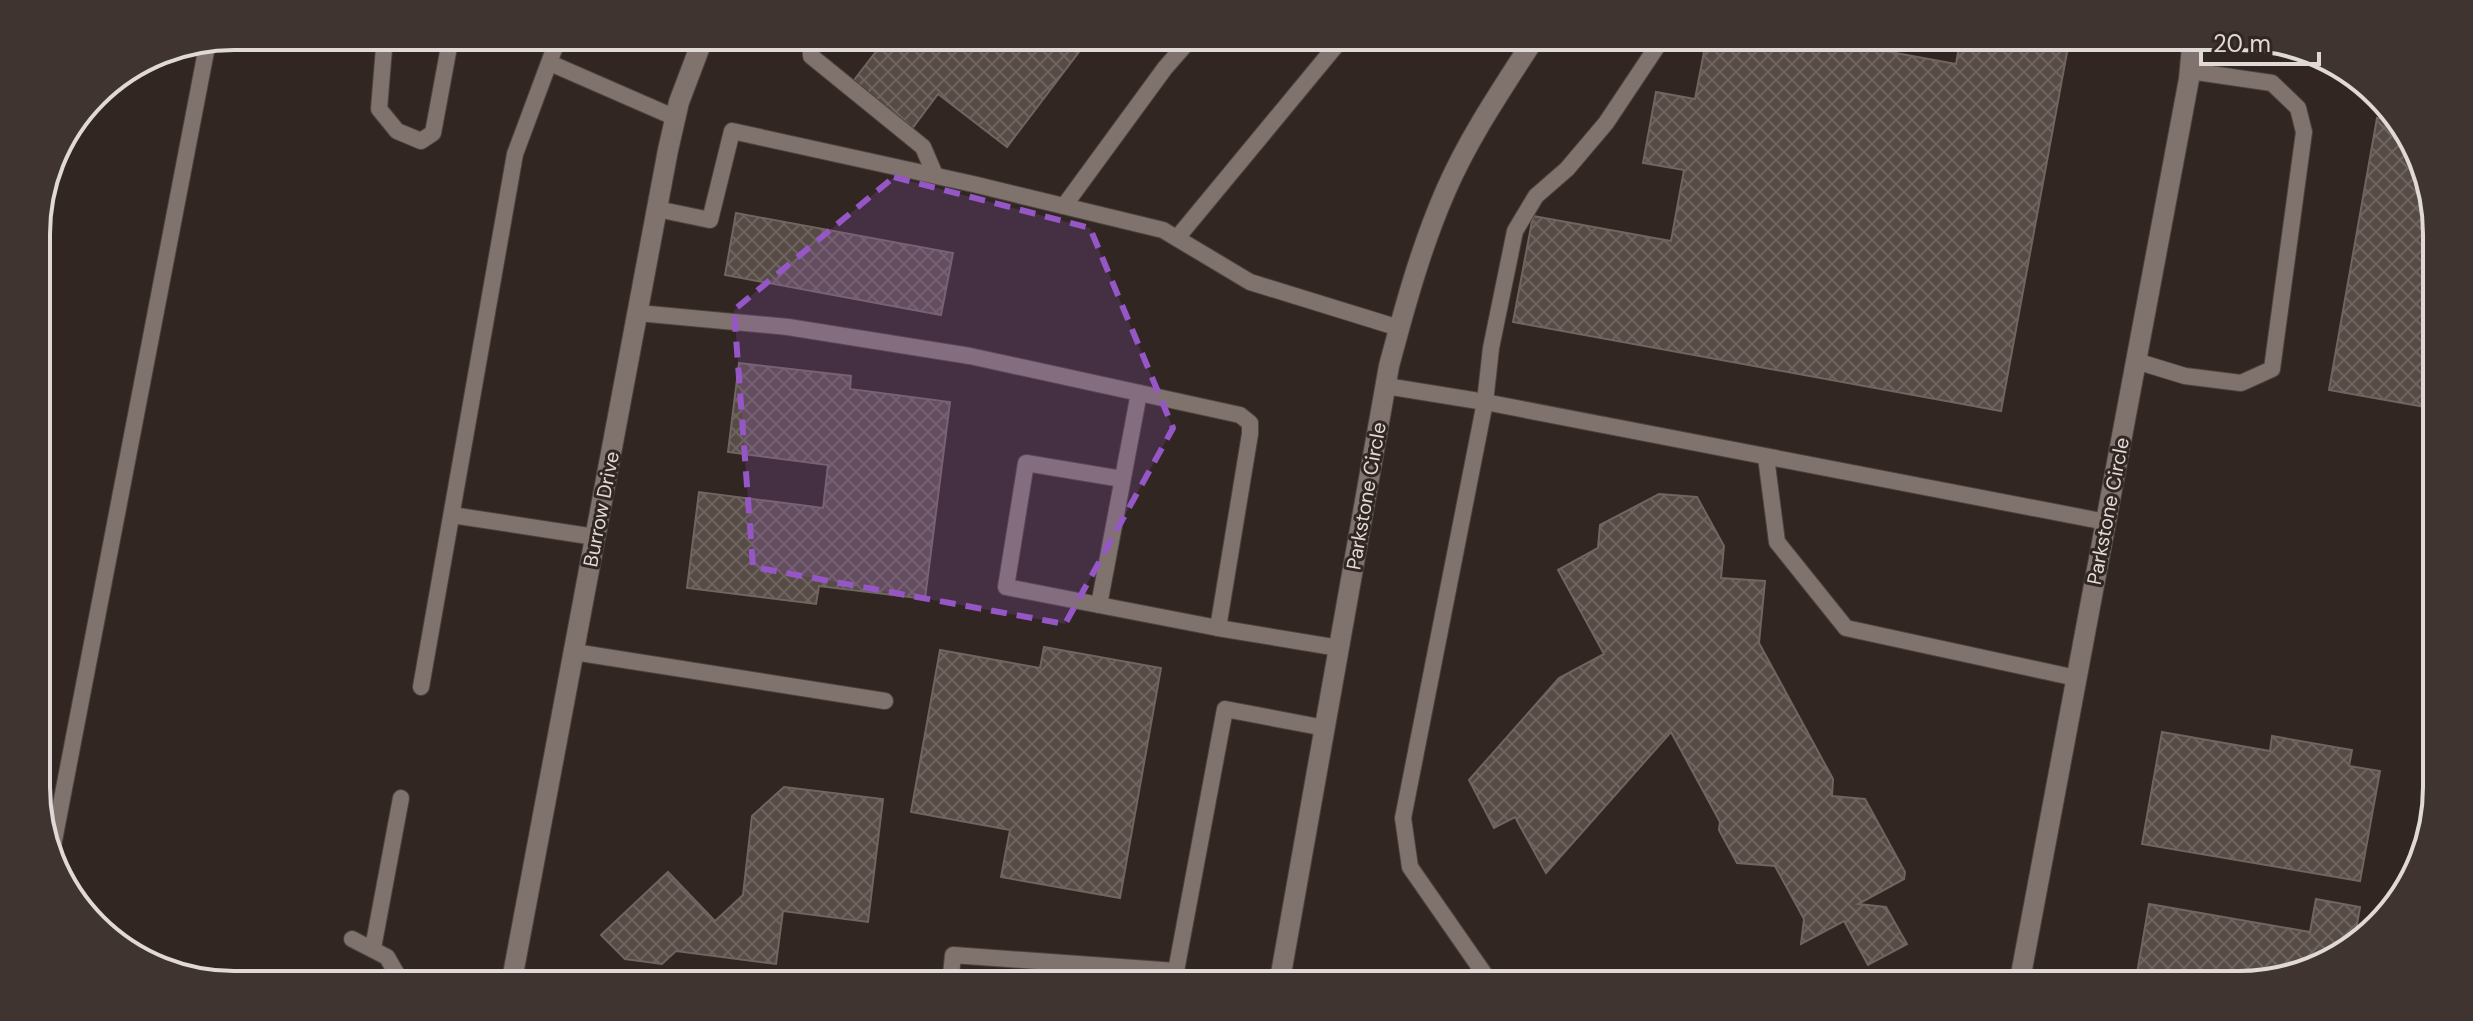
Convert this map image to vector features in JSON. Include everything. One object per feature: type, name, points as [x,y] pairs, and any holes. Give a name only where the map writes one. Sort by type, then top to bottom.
[{"type":"street","name":"Burrow Drive","points":[[514,971],[657,209],[679,102],[699,50]]},
{"type":"street","name":"Parkstone Circle","points":[[1282,971],[1386,386],[1412,279],[1446,190],[1479,124],[1527,50]]},
{"type":"street","name":"Parkstone Circle","points":[[2022,971],[2192,50]]},
{"type":"lane","points":[[384,50],[379,109],[397,131],[421,141],[433,133],[448,50]]},
{"type":"lane","points":[[421,687],[515,154],[554,50]]},
{"type":"lane","points":[[811,50],[811,56],[923,147],[935,175]]},
{"type":"lane","points":[[1064,206],[1181,50]]},
{"type":"lane","points":[[1177,238],[1332,50]]},
{"type":"lane","points":[[1482,971],[1410,867],[1403,818],[1485,402],[1491,348],[1515,231],[1536,196],[1567,169],[1606,123],[1655,50]]},
{"type":"lane","points":[[56,830],[206,53]]},
{"type":"lane","points":[[550,63],[676,118]]},
{"type":"lane","points":[[2136,361],[2185,376],[2241,383],[2272,369],[2304,132],[2298,108],[2272,83],[2190,71]]},
{"type":"lane","points":[[657,209],[710,220],[732,131],[935,175],[1163,230],[1250,282],[1399,328]]},
{"type":"lane","points":[[638,313],[788,327],[970,356],[1240,415],[1250,423],[1250,434],[1218,628]]},
{"type":"lane","points":[[1386,386],[1485,402],[2106,522]]},
{"type":"lane","points":[[1099,605],[1139,393]]},
{"type":"lane","points":[[1766,457],[1777,542],[1846,628],[2076,678]]},
{"type":"lane","points":[[1122,479],[1026,463],[1006,587],[1339,648]]},
{"type":"lane","points":[[452,515],[595,537]]},
{"type":"lane","points":[[574,652],[885,701]]},
{"type":"lane","points":[[951,971],[953,955],[1176,971],[1225,709],[1325,728]]},
{"type":"lane","points":[[373,948],[401,798]]},
{"type":"lane","points":[[352,939],[387,957],[395,971]]},
{"type":"highlighted area","points":[[894,177],[1090,228],[1173,428],[1065,624],[753,567],[734,310]]},
{"type":"building","points":[[877,50],[1080,50],[1007,147],[938,94],[911,130],[851,84]]},
{"type":"building","points":[[1704,50],[1879,50],[1956,64],[1958,50],[2067,50],[2001,411],[1513,322],[1533,216],[1671,241],[1684,170],[1643,163],[1656,92],[1695,99]]},
{"type":"building","points":[[2377,118],[2382,119],[2409,164],[2421,210],[2423,407],[2329,390]]},
{"type":"building","points":[[736,213],[953,253],[941,315],[725,275]]},
{"type":"building","points":[[739,363],[851,376],[850,389],[950,402],[925,599],[819,586],[816,604],[687,588],[699,492],[823,508],[828,465],[728,452]]},
{"type":"building","points":[[1659,494],[1697,497],[1724,546],[1721,578],[1765,581],[1759,643],[1833,779],[1832,796],[1865,799],[1905,872],[1904,879],[1858,904],[1886,907],[1907,944],[1868,965],[1844,921],[1801,944],[1804,919],[1775,866],[1737,863],[1719,830],[1720,822],[1671,732],[1546,873],[1515,817],[1494,828],[1469,780],[1559,678],[1604,654],[1558,570],[1598,548],[1600,525]]},
{"type":"building","points":[[1044,647],[1161,668],[1120,898],[1001,877],[1010,830],[911,812],[940,650],[1040,668]]},
{"type":"building","points":[[2162,732],[2270,751],[2272,736],[2352,750],[2349,766],[2380,771],[2360,881],[2142,844]]},
{"type":"building","points":[[784,787],[883,799],[868,922],[783,911],[776,964],[676,951],[662,964],[625,959],[601,935],[668,872],[715,921],[743,895],[752,816]]},
{"type":"building","points":[[2316,899],[2360,907],[2356,928],[2351,933],[2298,961],[2251,971],[2137,971],[2149,904],[2310,932]]}]
